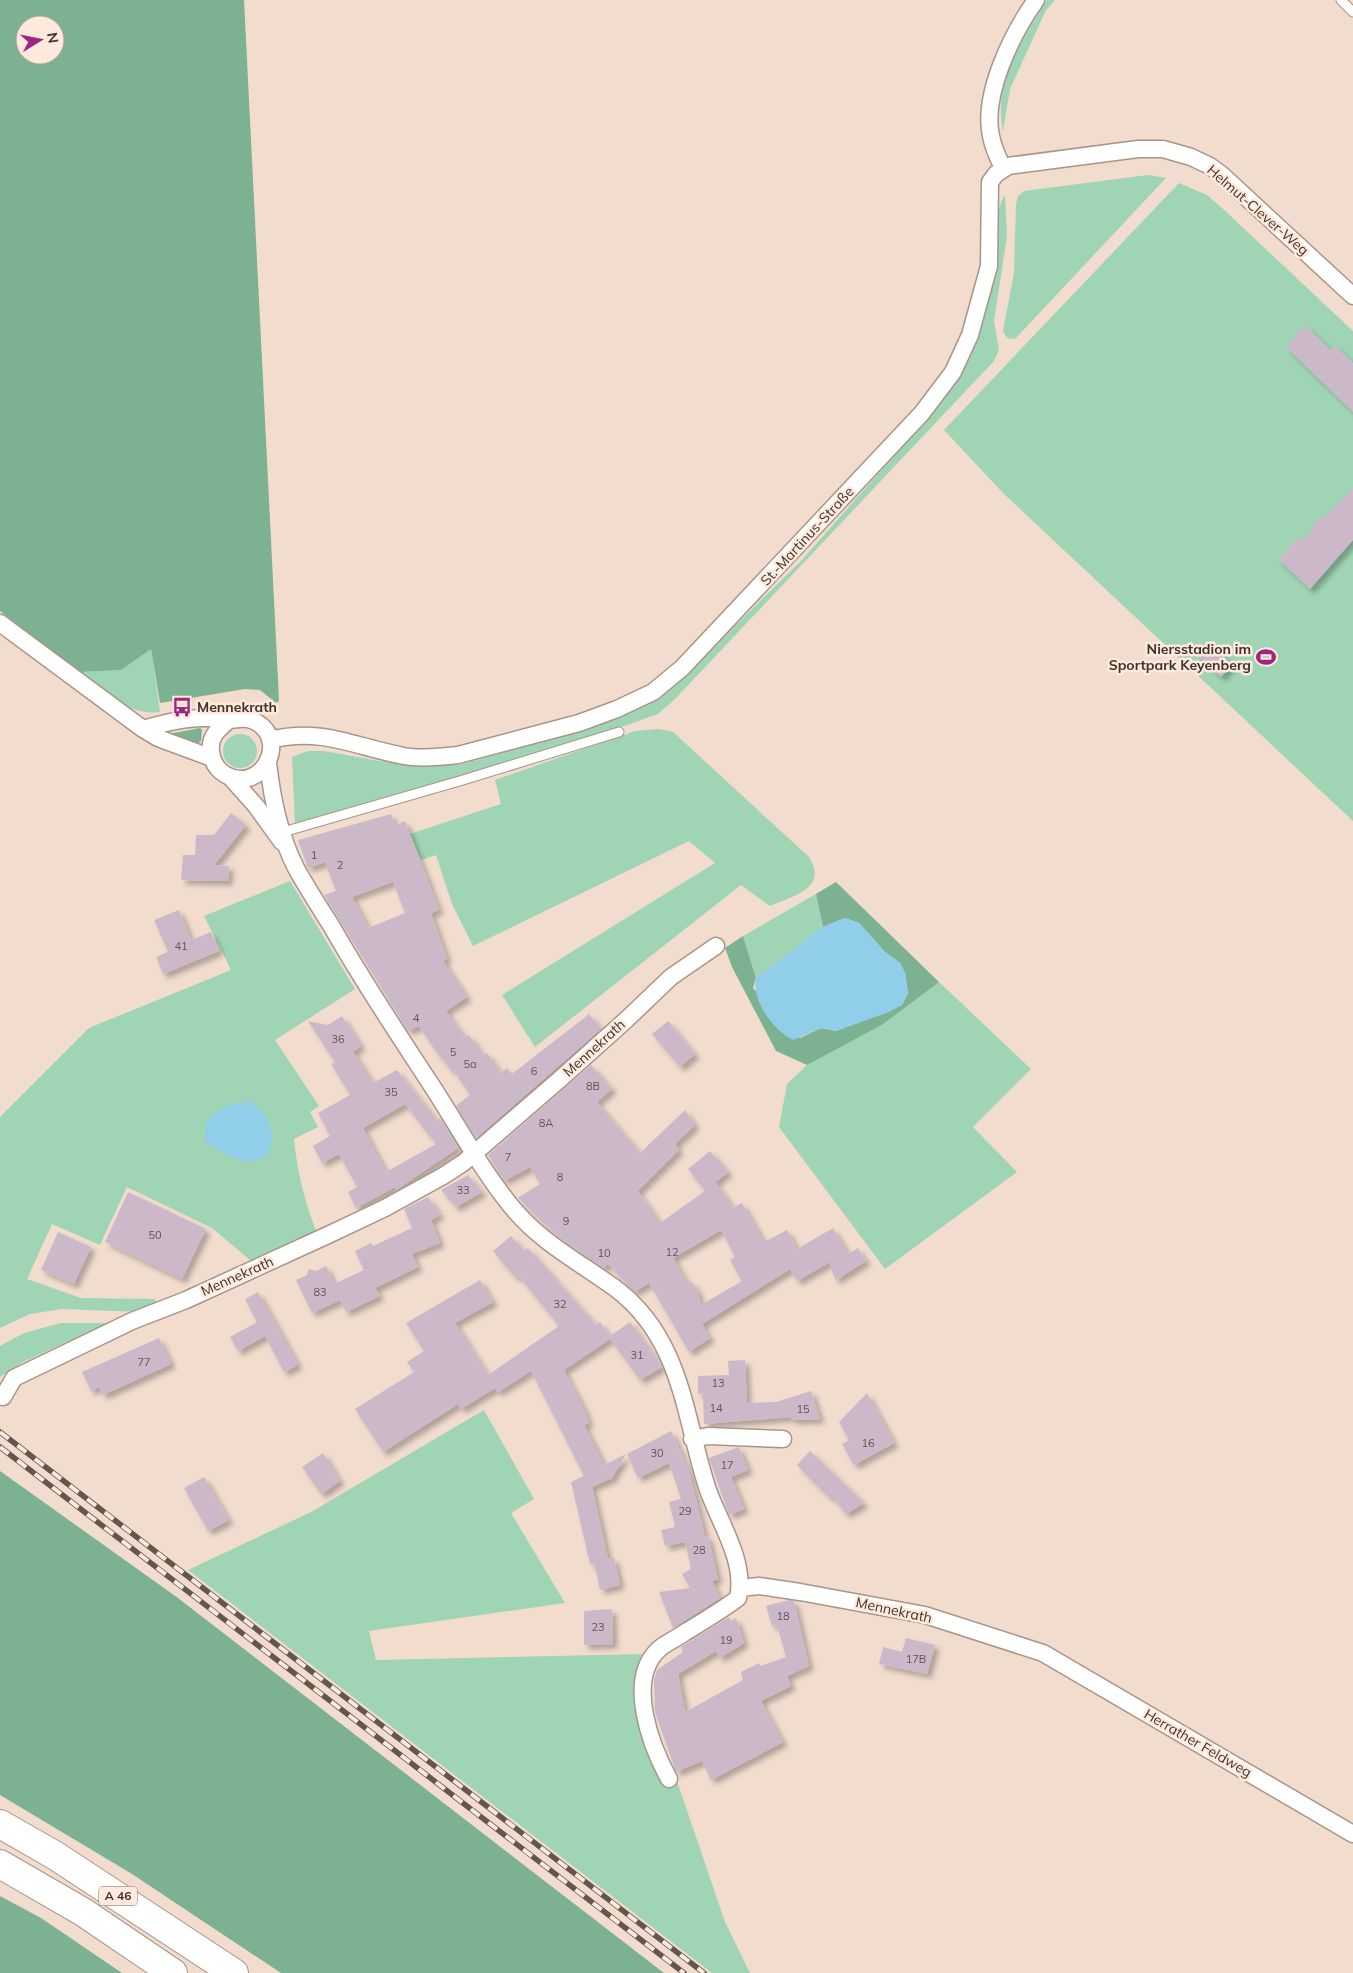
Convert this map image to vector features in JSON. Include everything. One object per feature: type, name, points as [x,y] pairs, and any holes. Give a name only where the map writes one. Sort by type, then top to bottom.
[{"type":"highway","name":"A 46","points":[[0,1824],[56,1856],[234,1973]]},
{"type":"highway","name":"A 46","points":[[0,1864],[83,1912],[172,1973]]},
{"type":"street","points":[[1003,168],[991,136],[989,116],[993,91],[1011,43],[1036,0]]},
{"type":"street","name":"Helmut-Clever-Weg","points":[[1003,168],[1018,163],[1138,149],[1169,150],[1191,157],[1210,166],[1222,175],[1353,296]]},
{"type":"street","name":"St.-Martinus-Straße","points":[[270,740],[286,736],[316,735],[405,756],[440,758],[579,723],[634,702],[653,692],[682,668],[922,413],[953,372],[970,336],[982,295],[989,266],[990,182],[1003,168]]},
{"type":"street","points":[[0,623],[143,729],[158,738],[212,758]]},
{"type":"street","points":[[143,729],[164,723],[206,718],[247,719],[256,722],[264,728],[270,740],[271,754],[268,763],[270,785],[290,854]]},
{"type":"street","points":[[229,720],[215,732],[211,740],[212,758],[222,773],[239,780],[256,776],[268,763]]},
{"type":"street","points":[[231,778],[256,806],[290,854],[350,959],[474,1152],[511,1206],[558,1251],[616,1289],[635,1307],[655,1331],[669,1354],[685,1400],[692,1439],[709,1492],[741,1574],[738,1598],[659,1649],[648,1663],[643,1683],[647,1722],[655,1752],[669,1779]]},
{"type":"street","name":"Mennekrath","points":[[3,1398],[14,1378],[132,1321],[186,1300],[385,1208],[443,1176],[463,1163],[626,1020],[671,976],[716,946]]},
{"type":"street","points":[[692,1439],[708,1436],[783,1439]]},
{"type":"street","name":"Mennekrath","points":[[740,1588],[758,1586],[925,1615],[1044,1653]]},
{"type":"street","name":"Herrather Feldweg","points":[[1044,1653],[1353,1834]]},
{"type":"lane","points":[[1341,0],[1353,12]]},
{"type":"lane","points":[[283,832],[454,783],[619,732]]},
{"type":"green space","points":[[0,0],[244,0],[279,701],[276,703],[260,690],[245,689],[160,703],[151,649],[121,670],[80,672],[0,611]]},
{"type":"green space","points":[[1047,0],[1055,0],[1046,10],[1010,89],[1003,131],[1001,112],[1006,78],[1019,46]]},
{"type":"green space","points":[[1148,175],[1166,178],[1015,339],[1007,338],[1003,331],[1014,273],[1016,204],[1018,196],[1024,191]]},
{"type":"green space","name":"Niersstadion im Sportpark Keyenberg","points":[[1179,183],[1207,195],[1353,331],[1353,821],[1004,494],[944,430]]},
{"type":"green space","points":[[1005,195],[1007,236],[994,321],[999,350],[994,361],[675,699],[658,714],[630,724],[539,753],[295,824],[292,757],[308,751],[324,751],[401,765],[459,765],[584,730],[625,714],[654,699],[687,673],[801,561],[940,404],[948,392],[963,367],[985,314],[990,287],[993,233],[999,207]]},
{"type":"green space","points":[[151,648],[160,712],[137,710],[117,701],[80,672],[121,670]]},
{"type":"green space","points":[[200,728],[202,730],[201,741],[195,746],[168,734]]},
{"type":"green space","points":[[659,729],[673,732],[809,857],[814,868],[814,877],[811,884],[805,890],[770,906],[741,885],[535,1047],[502,995],[715,863],[689,841],[473,946],[452,904],[436,855],[421,860],[410,834],[501,804],[495,780],[635,731]]},
{"type":"green space","points":[[240,734],[247,735],[252,739],[256,744],[256,758],[252,763],[247,767],[240,768],[233,767],[228,763],[224,758],[223,751],[224,744],[228,739],[233,735]]},
{"type":"green space","points":[[290,881],[355,989],[275,1040],[319,1106],[310,1112],[318,1127],[294,1139],[302,1187],[317,1233],[251,1261],[212,1228],[127,1187],[100,1245],[52,1224],[27,1279],[81,1298],[155,1299],[157,1305],[140,1312],[62,1309],[30,1314],[0,1328],[0,1117],[89,1028],[231,970],[204,916]]},
{"type":"green space","points":[[836,882],[939,982],[883,1024],[807,1065],[776,1051],[732,967],[725,948],[743,936],[756,978],[753,988],[800,1038],[821,1028],[836,1031],[902,1005],[908,993],[905,973],[900,963],[885,952],[859,923],[845,918],[823,927],[816,894]]},
{"type":"green space","points":[[816,894],[823,927],[756,978],[743,936]]},
{"type":"green space","points":[[939,982],[1031,1069],[973,1127],[1017,1172],[885,1269],[779,1127],[787,1084],[807,1065]]},
{"type":"green space","points":[[61,1323],[108,1323],[23,1362],[0,1377],[0,1346],[24,1333]]},
{"type":"green space","points":[[484,1410],[534,1499],[511,1513],[565,1603],[369,1631],[376,1660],[646,1654],[638,1677],[663,1782],[677,1781],[725,1922],[750,1973],[712,1973],[188,1570],[311,1512]]},
{"type":"green space","points":[[0,1471],[178,1598],[664,1973],[281,1973],[132,1874],[0,1795]]},
{"type":"green space","points":[[0,1896],[41,1918],[122,1973],[0,1973]]},
{"type":"water","points":[[845,918],[859,923],[885,952],[900,963],[905,973],[908,993],[902,1005],[889,1012],[836,1031],[821,1028],[793,1040],[778,1030],[760,1005],[755,987],[756,978],[823,927]]},
{"type":"water","points":[[249,1101],[265,1117],[272,1133],[272,1142],[268,1155],[250,1163],[227,1155],[204,1141],[207,1120],[229,1105]]},
{"type":"building","points":[[1306,326],[1331,350],[1335,346],[1353,363],[1353,412],[1286,347],[1295,338],[1298,330],[1300,332]]},
{"type":"building","points":[[1353,488],[1353,540],[1310,589],[1278,559],[1299,537],[1303,542],[1319,517],[1323,519]]},
{"type":"building","points":[[1208,642],[1232,665],[1221,677],[1197,654]]},
{"type":"building","points":[[231,813],[246,825],[214,865],[229,866],[228,881],[181,880],[183,855],[195,855],[196,835],[214,835]]},
{"type":"building","points":[[391,814],[395,826],[405,821],[439,910],[431,913],[447,959],[443,961],[467,997],[446,1011],[465,1038],[469,1035],[483,1055],[487,1053],[500,1073],[507,1068],[512,1074],[589,1014],[601,1029],[476,1138],[456,1106],[470,1095],[453,1069],[451,1071],[439,1056],[419,1026],[408,1031],[324,895],[336,891],[325,862],[308,868],[298,840]],"holes":[[[393,882],[405,913],[368,928],[352,897]]]},
{"type":"building","points":[[179,910],[191,940],[211,932],[219,951],[163,974],[156,957],[168,952],[154,920]]},
{"type":"building","points":[[342,1016],[361,1046],[353,1052],[373,1083],[397,1070],[437,1121],[440,1118],[458,1148],[396,1190],[395,1187],[356,1208],[348,1192],[357,1187],[339,1154],[322,1163],[313,1146],[330,1136],[318,1113],[350,1095],[331,1064],[335,1062],[308,1021],[328,1025]],"holes":[[[405,1104],[436,1144],[386,1172],[363,1128]]]},
{"type":"building","points":[[668,1021],[695,1054],[680,1067],[652,1034]]},
{"type":"building","points":[[591,1065],[612,1089],[597,1102],[640,1153],[685,1110],[695,1125],[675,1144],[679,1150],[638,1191],[660,1223],[716,1183],[733,1208],[742,1203],[764,1242],[787,1230],[797,1249],[833,1228],[848,1254],[858,1248],[866,1261],[836,1280],[830,1262],[797,1281],[790,1269],[702,1324],[710,1338],[689,1352],[649,1283],[634,1292],[608,1264],[604,1268],[556,1235],[518,1198],[540,1184],[530,1167],[504,1181],[488,1155]],"holes":[[[721,1230],[735,1257],[730,1260],[742,1281],[701,1305],[698,1292],[692,1282],[688,1284],[673,1258]]]},
{"type":"building","points":[[710,1151],[728,1172],[705,1191],[688,1169]]},
{"type":"building","points":[[468,1175],[482,1192],[456,1207],[441,1190]]},
{"type":"building","points":[[128,1192],[206,1229],[182,1279],[105,1242]]},
{"type":"building","points":[[428,1197],[440,1215],[431,1220],[440,1243],[412,1254],[418,1267],[375,1288],[380,1296],[346,1312],[340,1300],[312,1313],[296,1280],[307,1275],[309,1269],[316,1271],[326,1266],[334,1284],[364,1270],[355,1251],[371,1243],[373,1246],[412,1228],[404,1209]]},
{"type":"building","points":[[58,1232],[91,1247],[74,1284],[41,1270]]},
{"type":"building","points":[[511,1236],[524,1251],[528,1248],[596,1325],[600,1322],[610,1336],[630,1322],[662,1367],[640,1380],[610,1339],[564,1370],[584,1409],[589,1423],[584,1425],[604,1465],[626,1454],[612,1478],[592,1487],[608,1559],[614,1558],[620,1585],[600,1590],[594,1563],[590,1564],[571,1482],[584,1476],[531,1371],[498,1392],[495,1388],[461,1409],[458,1404],[383,1452],[355,1409],[414,1372],[407,1362],[424,1351],[406,1323],[480,1280],[493,1302],[455,1323],[488,1375],[559,1326],[518,1275],[515,1277],[493,1251]]},
{"type":"building","points":[[258,1292],[298,1365],[284,1372],[265,1336],[238,1351],[230,1337],[257,1322],[245,1299]]},
{"type":"building","points":[[159,1338],[171,1364],[103,1395],[99,1387],[91,1391],[82,1372]]},
{"type":"building","points":[[745,1360],[747,1403],[776,1402],[811,1391],[820,1419],[792,1420],[791,1417],[704,1424],[703,1393],[698,1394],[698,1376],[729,1375],[728,1361]]},
{"type":"building","points":[[867,1393],[894,1443],[854,1465],[842,1444],[849,1440],[839,1422]]},
{"type":"building","points":[[671,1431],[689,1470],[705,1537],[708,1536],[718,1579],[712,1581],[720,1598],[673,1628],[659,1592],[690,1588],[682,1574],[691,1569],[685,1542],[665,1546],[661,1530],[675,1527],[669,1502],[681,1499],[669,1463],[638,1478],[627,1454]]},
{"type":"building","points":[[739,1447],[748,1470],[731,1477],[744,1509],[729,1515],[709,1458]]},
{"type":"building","points":[[810,1451],[864,1503],[846,1514],[832,1496],[830,1498],[797,1465]]},
{"type":"building","points":[[323,1453],[340,1481],[321,1494],[302,1467]]},
{"type":"building","points":[[204,1477],[229,1520],[208,1531],[184,1488]]},
{"type":"building","points":[[789,1600],[794,1601],[809,1666],[787,1676],[791,1686],[761,1701],[783,1742],[711,1780],[702,1761],[676,1772],[655,1712],[654,1680],[657,1670],[683,1652],[681,1647],[729,1617],[731,1621],[736,1618],[744,1643],[720,1658],[716,1651],[678,1674],[685,1712],[743,1680],[741,1672],[759,1663],[760,1666],[786,1657],[777,1625],[772,1626],[766,1606]]},
{"type":"building","points":[[612,1609],[613,1644],[584,1645],[584,1611]]},
{"type":"building","points":[[906,1638],[935,1645],[927,1674],[879,1664],[883,1647],[902,1652]]},
{"type":"railway","points":[[0,1432],[704,1973]]},
{"type":"railway","points":[[0,1447],[684,1973]]},
{"type":"place","name":"Niersstadion im Sportpark Keyenberg","points":[[1266,657]]},
{"type":"place","name":"Mennekrath","points":[[182,707]]}]
